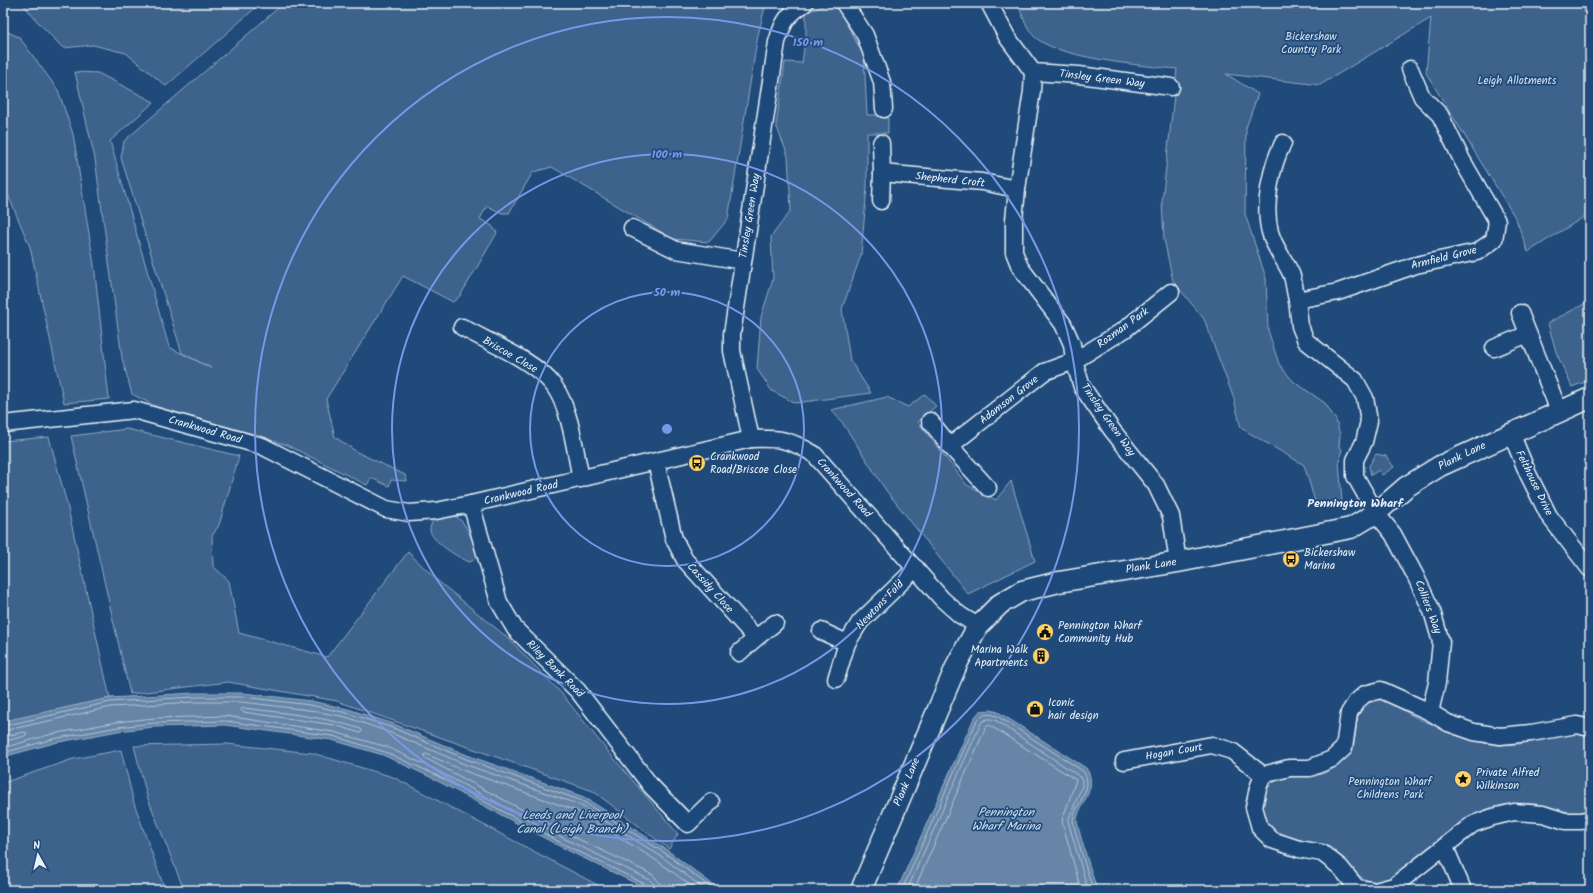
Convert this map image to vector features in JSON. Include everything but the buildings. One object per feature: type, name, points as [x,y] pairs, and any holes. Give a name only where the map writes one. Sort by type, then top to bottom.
[{"type":"street","name":"Tinsley Green Way","points":[[751,439],[732,351],[732,334],[778,42],[782,24],[792,12],[805,3]]},
{"type":"street","points":[[844,3],[865,35],[882,82],[884,109]]},
{"type":"street","points":[[989,3],[1007,37],[1033,72]]},
{"type":"street","name":"Armfield Grove","points":[[1297,300],[1338,292],[1416,265],[1477,252],[1494,240],[1497,221],[1462,160],[1440,115],[1422,97],[1410,69]]},
{"type":"street","name":"Tinsley Green Way","points":[[1171,87],[1079,75],[1033,72],[1032,91],[1017,189],[1014,220],[1014,252],[1020,267],[1063,324],[1072,344],[1074,361],[1082,387],[1112,430],[1156,485],[1171,516],[1178,562]]},
{"type":"street","points":[[881,143],[881,201]]},
{"type":"street","points":[[1283,143],[1276,157],[1269,195],[1268,217],[1270,232],[1279,256],[1292,276],[1300,326],[1306,341],[1355,380],[1365,398],[1369,421],[1364,442],[1355,460],[1355,476],[1376,513]]},
{"type":"street","name":"Shepherd Croft","points":[[882,173],[982,182],[1017,189]]},
{"type":"street","points":[[632,228],[676,250],[743,262]]},
{"type":"street","name":"Rozman Park","points":[[1074,361],[1124,330],[1171,292]]},
{"type":"street","points":[[1520,313],[1559,411]]},
{"type":"street","name":"Briscoe Close","points":[[462,327],[537,369],[554,386],[564,406],[581,479]]},
{"type":"street","points":[[1494,348],[1528,334]]},
{"type":"street","name":"Adamson Grove","points":[[950,446],[1044,372],[1074,361]]},
{"type":"street","name":"Plank Lane","points":[[861,890],[958,662],[978,626],[1000,604],[1022,591],[1059,582],[1178,562],[1351,528],[1376,513],[1406,487],[1440,466],[1590,398]]},
{"type":"street","name":"Crankwood Road","points":[[3,424],[134,410],[262,446],[386,509],[409,513],[436,511],[472,504],[751,439],[776,438],[795,443],[814,454],[942,599],[960,615],[978,626]]},
{"type":"street","points":[[930,421],[950,446],[988,488]]},
{"type":"street","name":"Felthouse Drive","points":[[1511,433],[1528,474],[1549,516],[1590,569]]},
{"type":"street","name":"Cassidy Close","points":[[656,462],[674,539],[684,560],[756,638]]},
{"type":"street","name":"Riley Bank Road","points":[[472,504],[499,602],[514,629],[578,691],[651,786],[688,824],[711,802]]},
{"type":"street","name":"Colliers Way","points":[[1376,513],[1393,534],[1415,575],[1432,611],[1441,642],[1437,683],[1430,712]]},
{"type":"street","name":"Newtons Fold","points":[[836,679],[847,643],[860,622],[916,568]]},
{"type":"street","points":[[738,653],[775,623]]},
{"type":"street","points":[[821,631],[847,643]]},
{"type":"street","points":[[1361,889],[1340,867],[1322,852],[1299,849],[1272,840],[1260,828],[1254,807],[1258,788],[1263,775],[1289,768],[1310,768],[1332,759],[1344,748],[1349,713],[1356,702],[1364,694],[1381,690],[1430,712],[1448,723],[1474,732],[1500,736],[1531,733],[1577,724],[1590,728]]},
{"type":"street","name":"Hogan Court","points":[[1124,761],[1212,745],[1232,751],[1263,775]]},
{"type":"street","points":[[1379,890],[1394,886],[1473,824],[1493,817],[1514,812],[1543,814],[1565,821],[1581,821],[1590,819]]},
{"type":"street","points":[[1445,847],[1463,890]]},
{"type":"green space","points":[[22,3],[261,3],[166,86],[126,53],[93,45],[63,48]]},
{"type":"green space","points":[[284,3],[766,3],[758,35],[728,219],[709,242],[673,239],[552,167],[533,172],[509,213],[502,213],[487,206],[480,219],[492,226],[497,233],[460,296],[453,302],[403,276],[326,399],[335,437],[357,452],[405,475],[407,481],[391,480],[389,486],[371,478],[367,485],[287,445],[157,407],[132,394],[122,358],[95,159],[75,72],[98,73],[154,102],[110,141],[169,347],[211,368],[182,353],[121,158],[124,141]]},
{"type":"green space","points":[[829,3],[838,8],[864,56],[867,115],[888,115],[888,133],[867,133],[867,187],[861,255],[842,309],[850,360],[871,393],[795,403],[772,391],[757,369],[761,317],[773,279],[771,237],[791,210],[788,156],[776,125],[785,62],[802,63],[806,34],[806,13]]},
{"type":"green space","points":[[1017,3],[1590,3],[1590,213],[1528,252],[1516,219],[1426,73],[1431,18],[1320,85],[1226,74],[1258,94],[1246,128],[1245,214],[1266,278],[1268,330],[1279,364],[1293,381],[1325,403],[1336,420],[1340,435],[1339,447],[1342,449],[1339,461],[1342,502],[1317,508],[1304,465],[1241,428],[1234,399],[1204,319],[1173,281],[1164,239],[1162,202],[1177,69],[1122,63],[1078,55],[1058,49],[1042,42],[1032,34],[1025,23]]},
{"type":"green space","points":[[3,30],[19,37],[58,90],[73,134],[94,265],[109,399],[64,403],[30,247],[3,183]]},
{"type":"green space","points":[[1590,301],[1590,380],[1572,387],[1556,352],[1548,323]]},
{"type":"green space","points":[[925,394],[936,406],[918,422],[967,485],[996,500],[1011,481],[1035,561],[968,594],[885,489],[842,422],[831,410],[887,397],[908,407]]},
{"type":"green space","points":[[127,429],[239,456],[219,525],[212,536],[213,566],[229,581],[239,633],[327,657],[408,552],[438,581],[508,638],[562,694],[601,743],[678,834],[669,849],[593,791],[337,701],[228,682],[130,694],[71,436]]},
{"type":"green space","points":[[49,437],[67,504],[110,698],[3,722],[3,441]]},
{"type":"green space","points":[[1376,454],[1386,456],[1394,467],[1382,475],[1379,470],[1371,475],[1369,466]]},
{"type":"green space","points":[[454,515],[463,523],[470,534],[477,558],[470,562],[440,544],[430,530],[433,520]]},
{"type":"green space","name":"Pennington Wharf Childrens Park","points":[[1384,699],[1392,702],[1409,714],[1421,720],[1484,743],[1500,745],[1519,744],[1574,732],[1590,735],[1590,811],[1573,813],[1539,804],[1523,803],[1490,808],[1474,816],[1439,839],[1395,876],[1386,880],[1378,881],[1367,880],[1362,877],[1338,854],[1324,845],[1292,838],[1274,830],[1267,823],[1262,809],[1263,799],[1269,787],[1276,781],[1284,778],[1311,776],[1330,771],[1344,760],[1353,745],[1358,713],[1361,708],[1373,701]]},
{"type":"green space","points":[[227,744],[312,753],[393,777],[607,890],[184,890],[147,796],[134,746]]},
{"type":"green space","points":[[121,750],[134,803],[165,890],[3,890],[3,783],[73,759]]},
{"type":"water","name":"Leeds and Liverpool Canal (Leigh Branch)","points":[[194,693],[243,693],[311,701],[348,709],[394,724],[467,755],[584,797],[667,850],[720,890],[649,890],[563,848],[430,777],[383,755],[332,740],[225,725],[154,727],[118,731],[54,743],[3,757],[3,722],[110,698]]},
{"type":"water","name":"Pennington Wharf Marina","points":[[991,710],[998,712],[1086,768],[1090,775],[1090,788],[1079,812],[1077,823],[1097,890],[897,890],[974,718],[980,711]]},
{"type":"place","name":"Crankwood Road/Briscoe Close","points":[[697,463]]},
{"type":"place","name":"Bickershaw Marina","points":[[1291,559]]},
{"type":"place","name":"Pennington Wharf Community Hub","points":[[1045,632]]},
{"type":"place","name":"Marina Walk Apartments","points":[[1041,656]]},
{"type":"place","name":"Iconic hair design","points":[[1035,709]]},
{"type":"place","name":"Private Alfred Wilkinson","points":[[1463,779]]},
{"type":"district","name":"Pennington Wharf","points":[[1355,503]]},
{"type":"park label","name":"Bickershaw Country Park","points":[[1311,43]]},
{"type":"park label","name":"Leigh Allotments","points":[[1517,81]]}]
